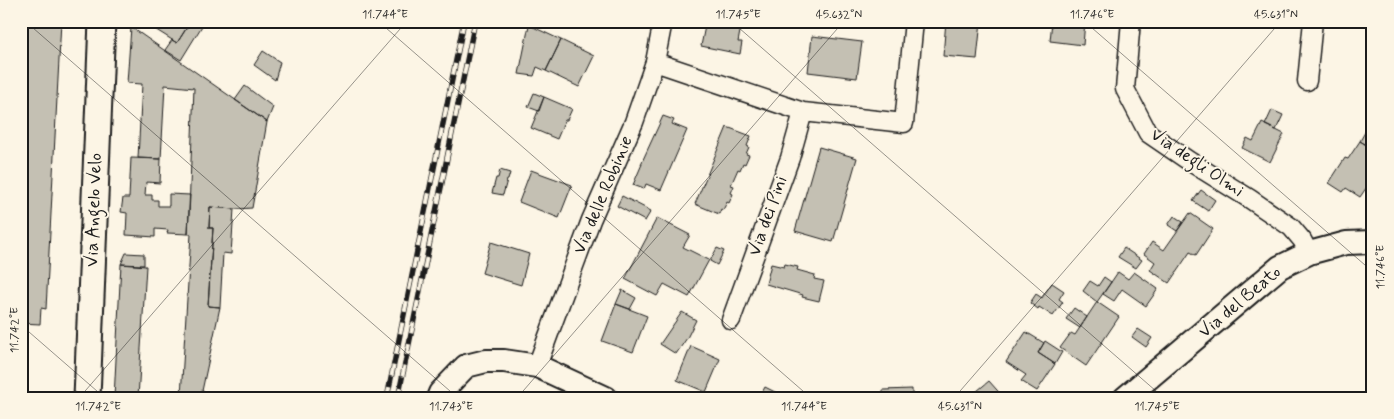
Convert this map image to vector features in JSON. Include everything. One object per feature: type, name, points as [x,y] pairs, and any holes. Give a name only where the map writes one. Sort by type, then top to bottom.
[{"type":"main road","name":"Via Angelo Velo","points":[[87,398],[102,21]]},
{"type":"street","name":"Via delle Robinie","points":[[536,366],[591,220],[634,122],[655,62],[662,21]]},
{"type":"street","points":[[655,62],[803,112],[904,123],[914,21]]},
{"type":"street","name":"Via degli Olmi","points":[[1131,21],[1125,89],[1148,133],[1189,161],[1250,198],[1291,227],[1302,240],[1309,253]]},
{"type":"street","points":[[1307,81],[1313,21]]},
{"type":"street","name":"Via dei Pini","points":[[731,320],[790,158],[803,112]]},
{"type":"street","name":"Via del Beato","points":[[1125,398],[1280,267],[1309,253],[1346,243],[1373,242]]},
{"type":"street","points":[[438,398],[440,392],[466,366],[486,360],[536,366],[606,398]]},
{"type":"building","points":[[24,21],[61,21],[46,309],[41,308],[40,324],[21,323],[21,74]]},
{"type":"building","points":[[142,21],[191,21],[177,43]]},
{"type":"building","points":[[191,21],[205,21],[181,60],[165,50],[172,40],[177,43]]},
{"type":"building","points":[[706,21],[742,21],[738,42],[742,42],[740,54],[701,46]]},
{"type":"building","points":[[946,21],[981,21],[977,59],[943,56]]},
{"type":"building","points":[[1052,21],[1085,21],[1083,45],[1050,41]]},
{"type":"building","points":[[1240,21],[1276,21],[1276,26],[1240,23]]},
{"type":"building","points":[[529,25],[561,40],[546,71],[537,67],[534,76],[519,74]]},
{"type":"building","points":[[131,27],[267,122],[252,208],[210,207],[209,228],[213,228],[208,306],[220,307],[202,391],[213,394],[212,398],[181,396],[191,234],[188,234],[194,88],[165,85],[161,159],[138,158],[142,84],[127,83]]},
{"type":"building","points":[[812,36],[862,42],[857,78],[808,72]]},
{"type":"building","points":[[561,40],[594,56],[579,87],[546,71]]},
{"type":"building","points":[[263,51],[280,62],[275,80],[254,65]]},
{"type":"building","points":[[245,86],[273,107],[267,122],[235,100]]},
{"type":"building","points":[[534,93],[544,97],[539,111],[528,107]]},
{"type":"building","points":[[544,97],[572,109],[557,139],[531,128]]},
{"type":"building","points":[[1272,110],[1283,115],[1276,130],[1265,125]]},
{"type":"building","points":[[663,116],[674,120],[672,124],[687,130],[661,190],[646,184],[644,189],[633,185]]},
{"type":"building","points":[[1373,118],[1373,149],[1360,141]]},
{"type":"building","points":[[1262,123],[1284,134],[1270,162],[1242,148],[1247,138],[1253,141]]},
{"type":"building","points":[[727,127],[751,136],[746,154],[749,155],[745,164],[743,163],[740,170],[738,169],[731,185],[734,186],[731,193],[733,194],[729,203],[727,202],[719,214],[695,204]]},
{"type":"building","points":[[1360,141],[1373,149],[1373,178],[1360,197],[1346,188],[1343,192],[1329,183],[1345,158],[1348,159]]},
{"type":"building","points":[[819,147],[857,158],[833,242],[795,231]]},
{"type":"building","points":[[131,158],[161,159],[160,183],[146,182],[145,195],[152,195],[152,200],[158,200],[158,206],[169,206],[169,194],[190,195],[188,234],[167,233],[168,230],[155,229],[155,237],[126,235],[127,213],[121,212],[123,198],[129,198]]},
{"type":"building","points":[[500,170],[510,173],[503,195],[492,193]]},
{"type":"building","points":[[531,170],[572,185],[559,218],[519,202]]},
{"type":"building","points":[[1201,190],[1215,200],[1208,211],[1193,201]]},
{"type":"building","points":[[622,196],[651,211],[645,221],[617,206]]},
{"type":"building","points":[[210,207],[234,209],[231,254],[223,253],[220,307],[208,306],[213,228],[209,228]]},
{"type":"building","points":[[1190,213],[1213,229],[1196,255],[1190,252],[1169,283],[1150,270],[1155,262],[1144,254],[1152,242],[1164,250]]},
{"type":"building","points":[[1367,214],[1373,214],[1373,225],[1366,224]]},
{"type":"building","points":[[1174,216],[1183,222],[1177,231],[1168,225]]},
{"type":"building","points":[[657,218],[690,235],[683,247],[709,260],[689,297],[664,284],[657,296],[625,279]]},
{"type":"building","points":[[491,242],[529,254],[521,285],[482,273]]},
{"type":"building","points":[[717,248],[724,251],[717,265],[710,261]]},
{"type":"building","points":[[1124,248],[1142,260],[1136,268],[1118,257]]},
{"type":"building","points":[[126,253],[144,254],[144,265],[121,264]]},
{"type":"building","points":[[121,264],[146,266],[138,398],[114,398]]},
{"type":"building","points":[[771,264],[784,267],[785,264],[798,267],[797,270],[815,275],[814,279],[824,281],[819,301],[766,284]]},
{"type":"building","points":[[1118,272],[1128,279],[1134,272],[1158,289],[1146,306],[1122,289],[1114,301],[1103,294]]},
{"type":"building","points":[[1104,277],[1111,282],[1097,302],[1083,291],[1090,281],[1098,286]]},
{"type":"building","points":[[1052,283],[1064,291],[1059,299],[1063,302],[1053,316],[1030,303],[1036,294],[1042,298]]},
{"type":"building","points":[[622,290],[636,298],[630,309],[616,304]]},
{"type":"building","points":[[1097,302],[1119,317],[1086,366],[1060,348],[1071,333],[1075,335]]},
{"type":"building","points":[[616,304],[647,316],[633,352],[602,341]]},
{"type":"building","points":[[1074,308],[1087,317],[1080,328],[1066,319]]},
{"type":"building","points":[[682,312],[696,320],[676,354],[660,344]]},
{"type":"building","points":[[1138,329],[1152,338],[1146,347],[1132,337]]},
{"type":"building","points":[[1026,332],[1044,343],[1038,353],[1055,364],[1037,391],[1021,381],[1026,375],[1006,362]]},
{"type":"building","points":[[1045,341],[1062,352],[1055,364],[1038,353]]},
{"type":"building","points":[[691,346],[720,359],[706,392],[677,380]]},
{"type":"building","points":[[989,381],[1004,398],[972,398],[971,396]]},
{"type":"building","points":[[765,387],[787,398],[759,398]]},
{"type":"building","points":[[912,389],[912,398],[883,398],[883,390]]},
{"type":"railway","points":[[387,398],[464,21]]},
{"type":"railway","points":[[398,398],[475,21]]}]
